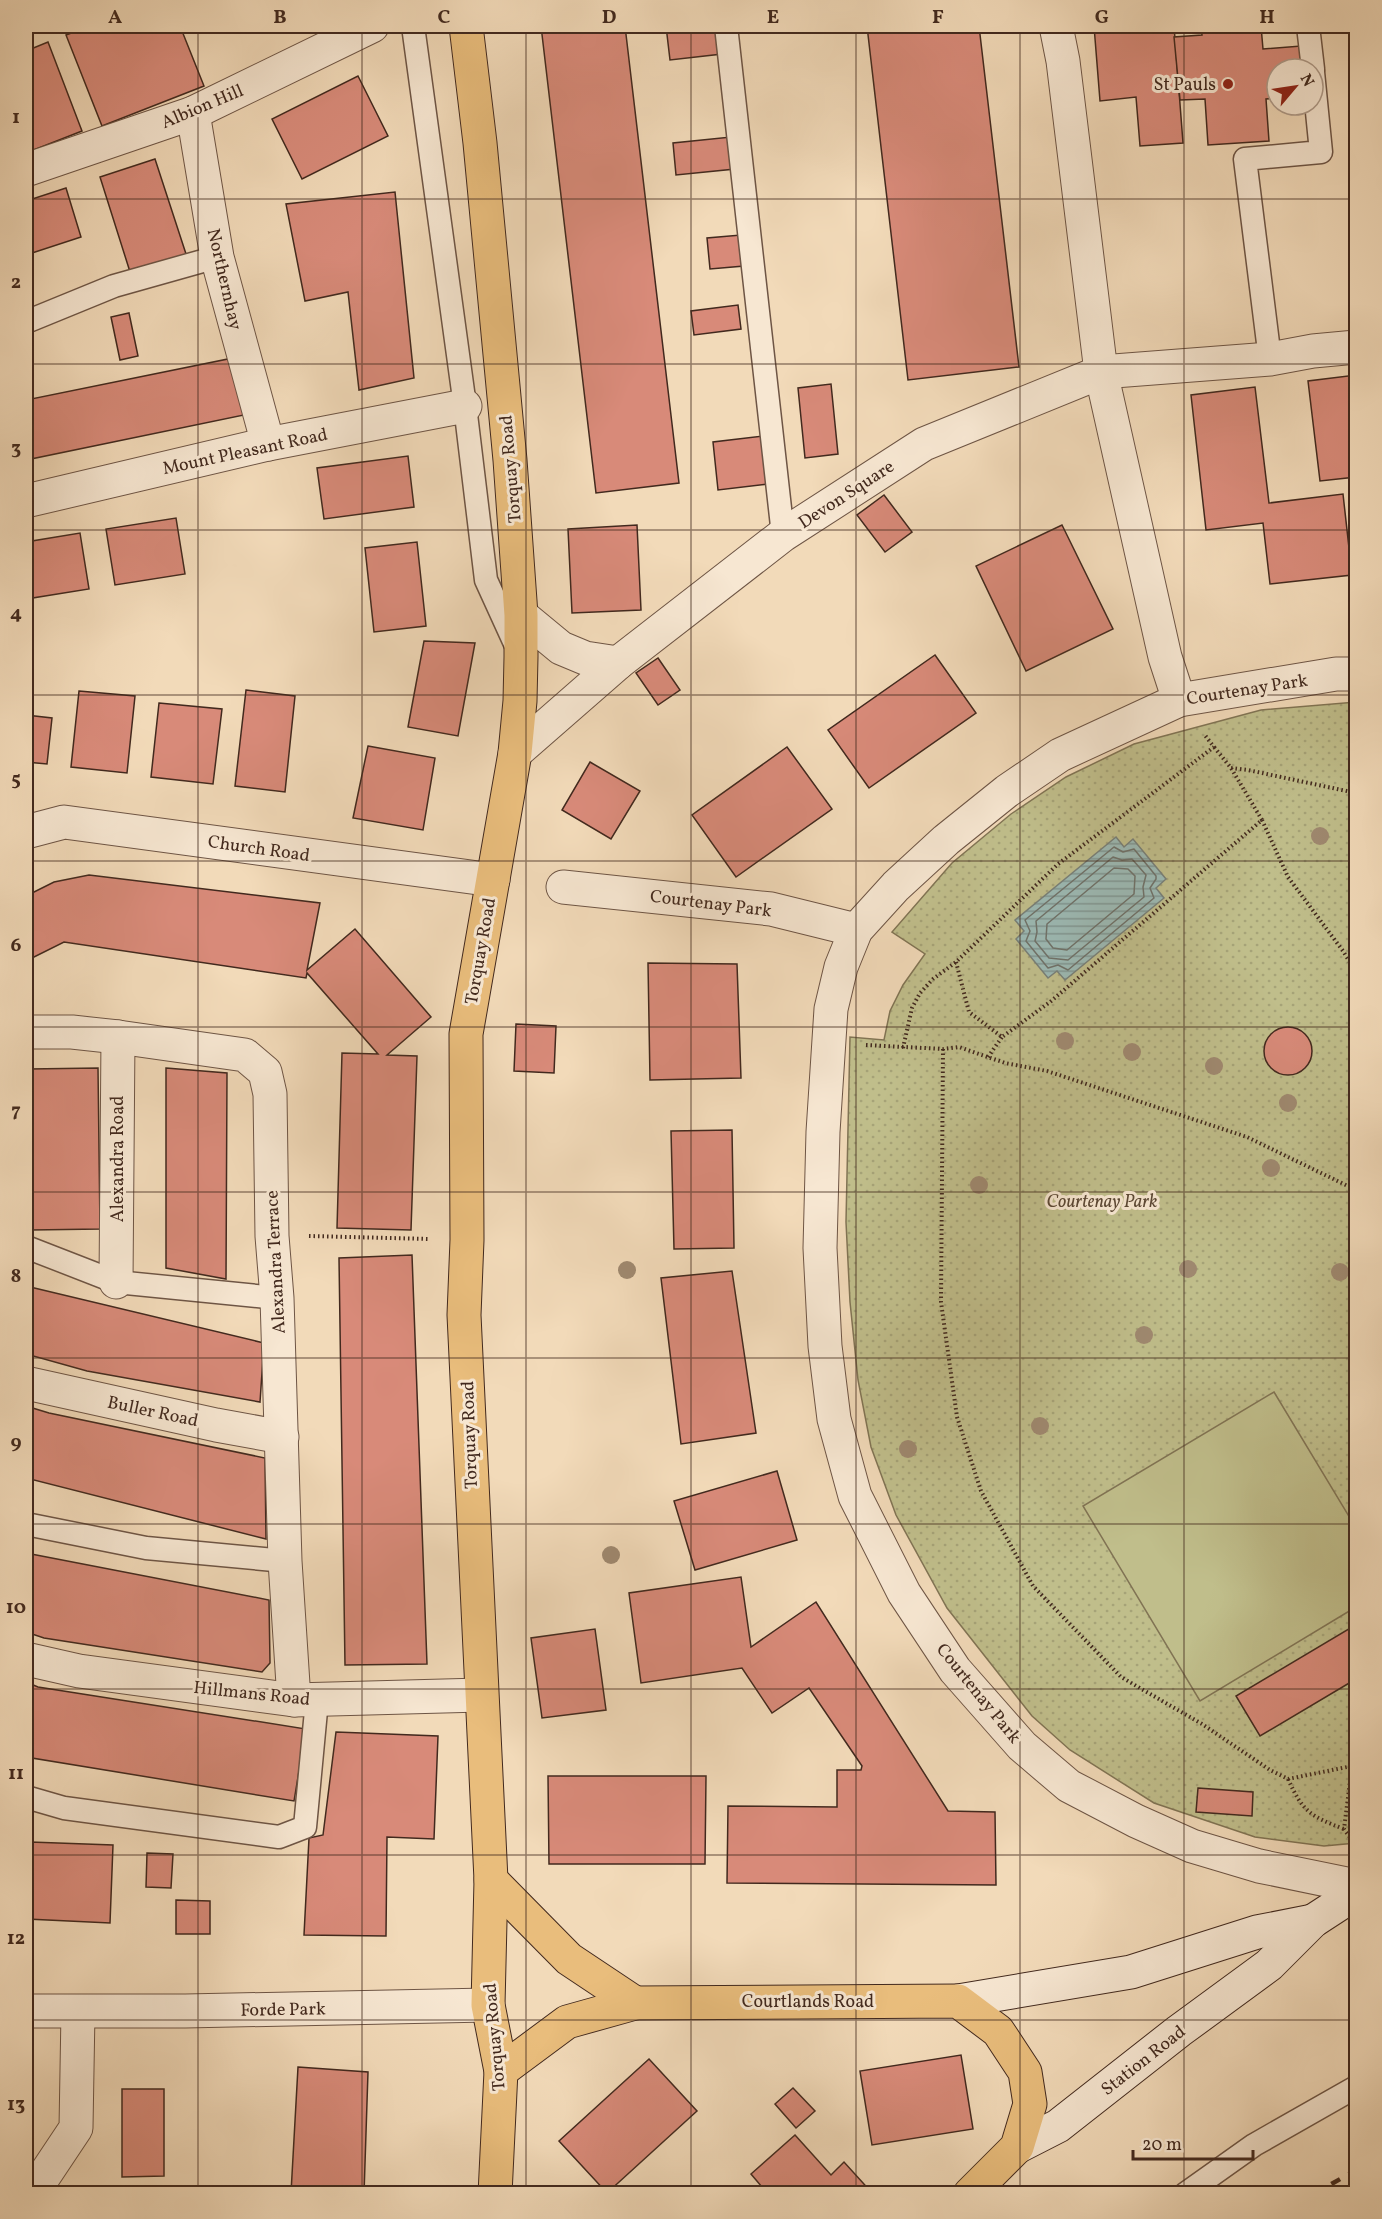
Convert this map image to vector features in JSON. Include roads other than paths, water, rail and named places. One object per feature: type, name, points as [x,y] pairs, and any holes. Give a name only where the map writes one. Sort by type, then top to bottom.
[{"type":"main road","name":"Torquay Road","points":[[466,26],[480,143],[510,460],[521,615],[520,701],[515,753],[466,1034],[467,1240],[464,1315],[491,1880],[488,2005],[501,2071],[495,2193]]},
{"type":"main road","points":[[491,1880],[569,1959],[635,2003]]},
{"type":"main road","points":[[958,2001],[998,2031],[1025,2072],[1030,2104],[1017,2147]]},
{"type":"main road","name":"Courtlands Road","points":[[501,2071],[567,2022],[635,2003],[958,2001]]},
{"type":"main road","name":"Station Road","points":[[970,2193],[1017,2147]]},
{"type":"street","name":"Albion Hill","points":[[26,170],[193,113],[372,26]]},
{"type":"street","points":[[1056,26],[1063,61],[1101,372],[1165,657],[1179,700]]},
{"type":"street","name":"Northernhay","points":[[193,113],[218,257],[268,444]]},
{"type":"street","name":"Devon Square","points":[[515,753],[618,663],[783,535],[924,444],[1101,372],[1270,359],[1313,351],[1356,347]]},
{"type":"street","name":"Mount Pleasant Road","points":[[26,501],[268,444],[465,406]]},
{"type":"street","points":[[521,615],[561,648],[585,658],[618,663]]},
{"type":"street","name":"Courtenay Park","points":[[1356,674],[1336,674],[1179,700],[1060,755],[1007,791],[946,840],[896,886],[856,930],[839,977],[831,1010],[823,1132],[820,1248],[825,1346],[834,1419],[855,1496],[904,1593],[955,1670],[1022,1746],[1069,1786],[1136,1821],[1192,1846],[1283,1872],[1356,1886]]},
{"type":"street","name":"Church Road","points":[[26,832],[64,822],[493,880]]},
{"type":"street","name":"Courtenay Park","points":[[563,887],[771,909],[856,930]]},
{"type":"street","name":"Alexandra Terrace","points":[[26,1032],[72,1032],[245,1055],[265,1072],[270,1094],[272,1236],[277,1298],[285,1562],[306,1700]]},
{"type":"street","name":"Alexandra Road","points":[[116,1282],[118,1037]]},
{"type":"street","name":"Buller Road","points":[[26,1383],[216,1425],[282,1437]]},
{"type":"street","name":"Hillmans Road","points":[[26,1659],[79,1671],[306,1700],[481,1695]]},
{"type":"street","name":"Station Road","points":[[1017,2147],[1058,2126],[1179,2031],[1269,1965],[1313,1921],[1356,1893]]},
{"type":"street","name":"Station Road","points":[[958,2001],[1131,1972],[1257,1932],[1313,1921]]},
{"type":"street","name":"Forde Park","points":[[26,2011],[488,2005]]},
{"type":"street","points":[[32,2193],[76,2128],[78,2012]]},
{"type":"lane","points":[[413,26],[465,406],[486,580],[521,657]]},
{"type":"lane","points":[[726,26],[783,535]]},
{"type":"lane","points":[[1308,26],[1312,57]]},
{"type":"lane","points":[[1270,359],[1245,159],[1321,152],[1318,117]]},
{"type":"lane","points":[[26,322],[114,286],[218,257]]},
{"type":"lane","points":[[26,1247],[116,1282],[277,1298]]},
{"type":"lane","points":[[26,1524],[146,1548],[285,1562]]},
{"type":"lane","points":[[26,1797],[64,1808],[279,1837],[305,1827],[306,1700]]},
{"type":"lane","points":[[1185,2193],[1254,2145],[1356,2086]]},
{"type":"water","points":[[1116,837],[1124,847],[1133,839],[1166,879],[1156,888],[1164,898],[1065,980],[1057,971],[1048,978],[1016,939],[1024,931],[1015,920]]},
{"type":"railway","points":[[1314,2194],[1356,2170]]},
{"type":"place","name":"St Pauls","points":[[1228,84]]}]
